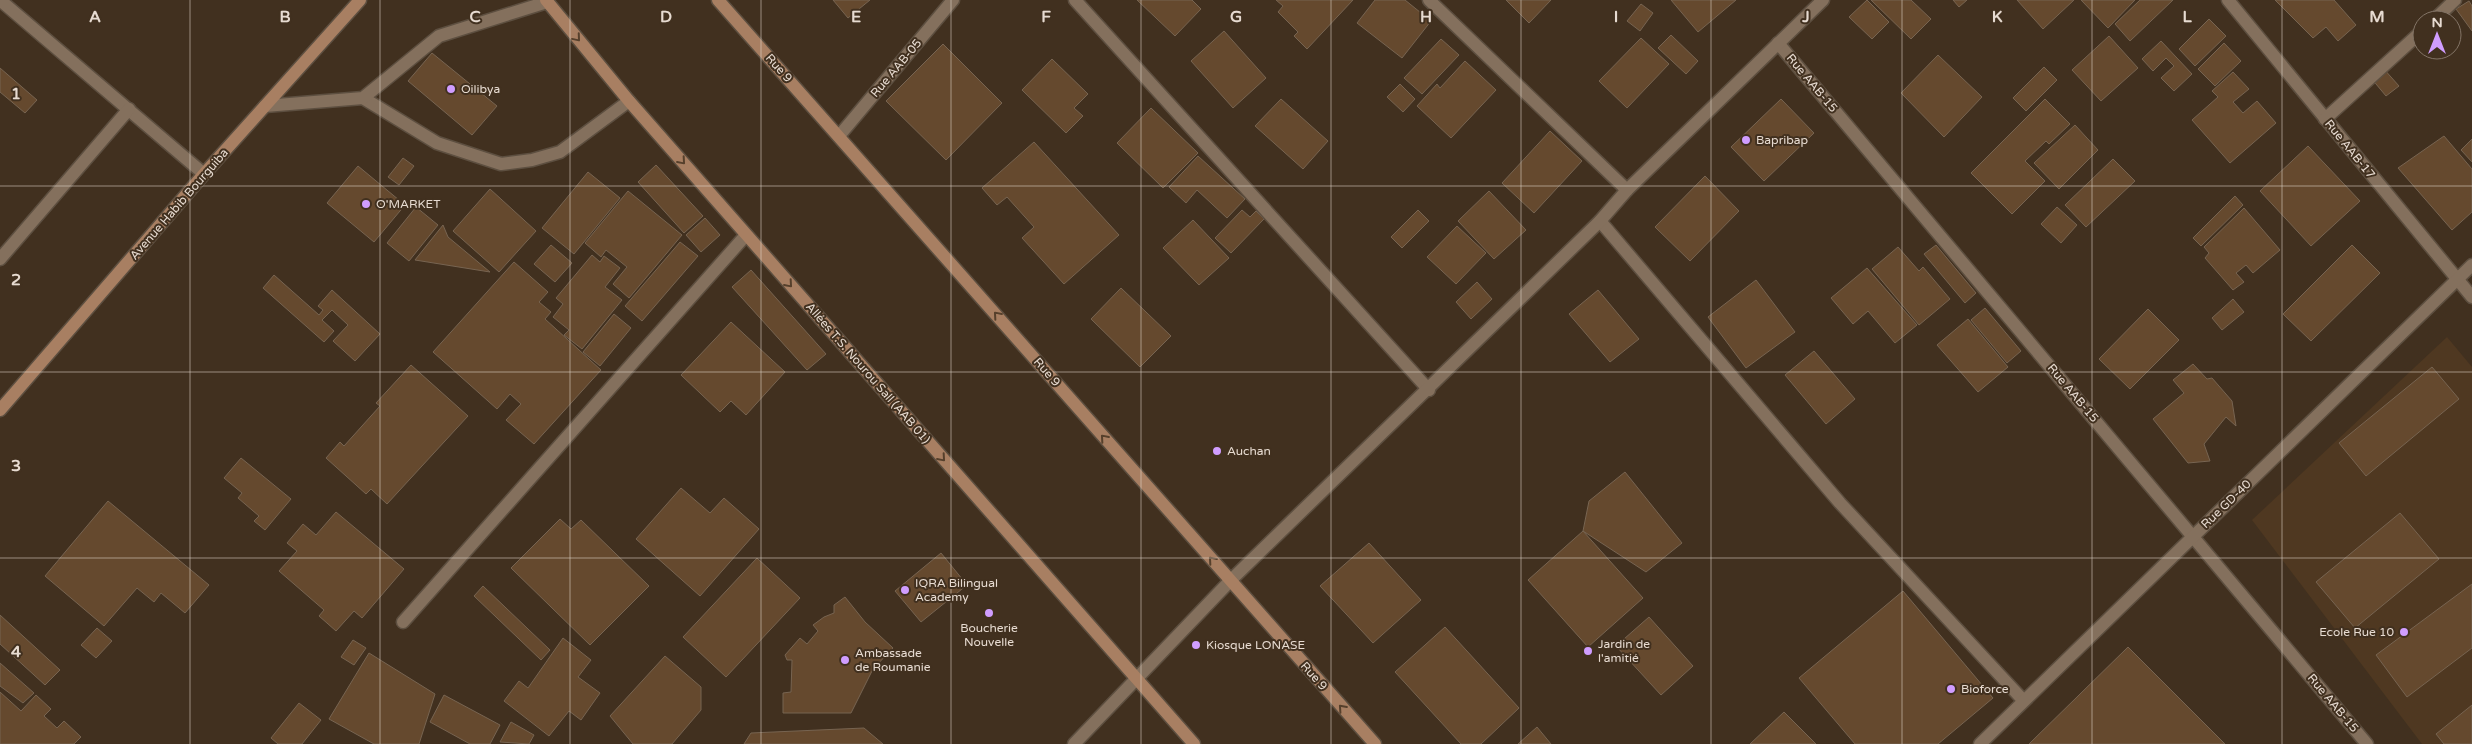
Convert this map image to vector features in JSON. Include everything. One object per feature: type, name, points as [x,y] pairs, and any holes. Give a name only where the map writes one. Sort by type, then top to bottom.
[{"type":"street","points":[[0,0],[204,174]]},
{"type":"street","name":"Avenue Habib Bourguiba","points":[[0,410],[204,174],[360,0]]},
{"type":"street","name":"Rue 9","points":[[718,0],[1375,744]]},
{"type":"street","name":"Rue AAB-05","points":[[839,136],[953,0]]},
{"type":"street","points":[[1074,0],[1429,390]]},
{"type":"street","points":[[1074,744],[1230,581],[1429,390],[1600,221],[1627,190],[1823,0]]},
{"type":"street","name":"Rue AAB-17","points":[[2228,0],[2472,297]]},
{"type":"street","points":[[2444,10],[2455,0]]},
{"type":"street","points":[[265,106],[363,98],[439,36],[546,1]]},
{"type":"street","name":"Allées T.S. Nourou Sall (AAB 01)","points":[[546,1],[629,101],[1194,744]]},
{"type":"street","points":[[1438,3],[1627,190]]},
{"type":"street","points":[[2325,119],[2412,39]]},
{"type":"street","name":"Rue AAB-15","points":[[1778,42],[2367,744]]},
{"type":"street","points":[[363,98],[437,143],[501,164],[532,160],[560,152],[629,101]]},
{"type":"street","points":[[0,259],[129,110]]},
{"type":"street","points":[[1600,221],[1840,503],[2023,700]]},
{"type":"street","points":[[403,622],[746,235]]},
{"type":"street","name":"Rue GD-40","points":[[1980,744],[2456,278],[2472,265]]},
{"type":"shaded area","name":"Ecole Rue 10","points":[[2447,337],[2472,367],[2472,744],[2422,744],[2252,520]]},
{"type":"building","points":[[833,0],[870,0],[848,18]]},
{"type":"building","points":[[1137,0],[1192,0],[1201,9],[1175,36]]},
{"type":"building","points":[[1276,0],[1353,0],[1307,49],[1294,36],[1298,32],[1278,12],[1283,6]]},
{"type":"building","points":[[1375,0],[1405,0],[1431,21],[1402,58],[1357,23]]},
{"type":"building","points":[[1506,0],[1551,0],[1529,23]]},
{"type":"building","points":[[1671,0],[1736,0],[1698,32]]},
{"type":"building","points":[[1867,0],[1889,22],[1872,39],[1849,17]]},
{"type":"building","points":[[1871,0],[1911,0],[1931,19],[1911,39]]},
{"type":"building","points":[[1953,0],[1967,0],[1959,7]]},
{"type":"building","points":[[2017,0],[2074,0],[2043,29]]},
{"type":"building","points":[[2081,0],[2135,0],[2108,28]]},
{"type":"building","points":[[2140,0],[2173,0],[2130,41],[2115,24]]},
{"type":"building","points":[[2275,0],[2334,0],[2356,25],[2338,41],[2326,27],[2313,38]]},
{"type":"building","points":[[2469,1],[2472,6],[2472,31],[2462,17],[2462,10],[2456,9]]},
{"type":"building","points":[[1641,4],[1653,13],[1640,31],[1627,21]]},
{"type":"building","points":[[2209,19],[2226,36],[2195,66],[2179,49]]},
{"type":"building","points":[[1224,31],[1266,78],[1233,108],[1191,61]]},
{"type":"building","points":[[1671,35],[1698,61],[1686,74],[1658,48]]},
{"type":"building","points":[[2109,36],[2138,68],[2101,101],[2072,70]]},
{"type":"building","points":[[1641,38],[1669,64],[1627,108],[1599,81]]},
{"type":"building","points":[[1441,39],[1459,55],[1422,94],[1404,78]]},
{"type":"building","points":[[2161,41],[2192,74],[2174,91],[2161,78],[2174,66],[2166,58],[2153,71],[2142,59]]},
{"type":"building","points":[[2224,43],[2241,61],[2215,86],[2198,69]]},
{"type":"building","points":[[943,44],[1002,103],[946,160],[886,101]]},
{"type":"building","points":[[432,53],[497,106],[472,135],[408,81]]},
{"type":"building","points":[[1938,55],[1982,97],[1944,137],[1901,93]]},
{"type":"building","points":[[1052,59],[1088,94],[1074,108],[1083,116],[1066,133],[1022,90]]},
{"type":"building","points":[[1465,61],[1496,90],[1451,138],[1417,106],[1437,84],[1440,88]]},
{"type":"building","points":[[2044,67],[2057,80],[2026,111],[2013,98]]},
{"type":"building","points":[[0,68],[37,100],[25,113],[0,92]]},
{"type":"building","points":[[2383,68],[2399,86],[2386,96],[2371,78]]},
{"type":"building","points":[[2233,72],[2249,89],[2233,102],[2243,113],[2257,101],[2276,123],[2230,163],[2192,120],[2218,97],[2212,91]]},
{"type":"building","points":[[1400,84],[1415,99],[1403,112],[1387,97]]},
{"type":"building","points":[[1281,99],[1328,141],[1303,169],[1255,126]]},
{"type":"building","points":[[1781,99],[1814,133],[1764,181],[1731,147]]},
{"type":"building","points":[[2045,99],[2070,124],[2049,144],[2046,141],[2025,161],[2045,181],[2012,214],[1971,173]]},
{"type":"building","points":[[1151,108],[1198,153],[1163,188],[1117,143]]},
{"type":"building","points":[[2075,125],[2098,150],[2059,189],[2034,163]]},
{"type":"building","points":[[1550,131],[1582,161],[1534,213],[1502,183]]},
{"type":"building","points":[[2444,136],[2472,169],[2472,212],[2452,230],[2398,168]]},
{"type":"building","points":[[2472,139],[2472,162],[2461,150]]},
{"type":"building","points":[[1034,142],[1119,235],[1064,284],[1022,238],[1034,227],[1007,197],[997,205],[982,188]]},
{"type":"building","points":[[2308,146],[2360,201],[2311,246],[2260,191]]},
{"type":"building","points":[[1198,156],[1245,199],[1227,218],[1197,190],[1186,203],[1169,187]]},
{"type":"building","points":[[403,158],[414,166],[399,185],[388,177]]},
{"type":"building","points":[[2113,159],[2135,181],[2086,227],[2065,205]]},
{"type":"building","points":[[656,165],[703,216],[684,233],[638,182]]},
{"type":"building","name":"O'MARKET","points":[[358,166],[405,205],[374,242],[327,203]]},
{"type":"building","points":[[588,172],[620,198],[574,254],[542,228]]},
{"type":"building","points":[[1705,176],[1739,211],[1690,261],[1655,227]]},
{"type":"building","points":[[490,189],[536,231],[499,272],[453,231]]},
{"type":"building","points":[[628,191],[682,235],[629,298],[613,284],[627,267],[606,250],[601,257],[585,243]]},
{"type":"building","points":[[1489,191],[1526,230],[1494,259],[1458,221]]},
{"type":"building","points":[[2235,196],[2243,205],[2201,246],[2193,238]]},
{"type":"building","points":[[416,207],[438,225],[409,261],[387,243]]},
{"type":"building","points":[[2057,207],[2077,225],[2061,243],[2041,224]]},
{"type":"building","points":[[2244,208],[2280,250],[2253,273],[2246,265],[2236,273],[2244,282],[2233,290],[2205,258],[2209,253],[2204,247]]},
{"type":"building","points":[[1242,210],[1250,217],[1256,211],[1264,219],[1231,253],[1215,238]]},
{"type":"building","points":[[1418,210],[1429,221],[1402,248],[1391,237]]},
{"type":"building","points":[[705,218],[720,235],[701,252],[686,235]]},
{"type":"building","points":[[1193,220],[1229,258],[1199,285],[1163,248]]},
{"type":"building","points":[[443,225],[448,237],[490,272],[415,260]]},
{"type":"building","points":[[1457,226],[1486,253],[1456,284],[1427,257]]},
{"type":"building","points":[[680,242],[698,256],[642,321],[625,306]]},
{"type":"building","points":[[551,245],[572,263],[555,282],[534,264]]},
{"type":"building","points":[[1936,245],[1976,293],[1965,303],[1924,254]]},
{"type":"building","points":[[2352,245],[2380,273],[2311,341],[2283,314]]},
{"type":"building","points":[[1898,247],[1919,271],[1923,267],[1950,299],[1919,325],[1872,269]]},
{"type":"building","points":[[592,255],[600,262],[604,256],[620,268],[605,287],[622,300],[582,349],[564,335],[569,330],[553,317],[563,304],[556,298]]},
{"type":"building","points":[[514,262],[548,292],[539,302],[551,312],[545,319],[601,370],[534,444],[506,420],[521,404],[510,394],[497,409],[433,352]]},
{"type":"building","points":[[1867,268],[1917,325],[1895,343],[1868,311],[1853,324],[1831,298]]},
{"type":"building","points":[[751,270],[826,354],[807,370],[732,287]]},
{"type":"building","points":[[274,275],[319,315],[323,310],[318,306],[332,290],[380,334],[355,361],[333,341],[348,325],[332,310],[322,320],[334,331],[324,342],[263,288]]},
{"type":"building","points":[[1756,280],[1795,332],[1746,368],[1708,317]]},
{"type":"building","points":[[1477,282],[1492,299],[1471,319],[1456,302]]},
{"type":"building","points":[[1121,288],[1171,336],[1140,367],[1091,319]]},
{"type":"building","points":[[1598,290],[1639,339],[1610,362],[1569,314]]},
{"type":"building","points":[[2233,299],[2244,312],[2222,330],[2212,318]]},
{"type":"building","points":[[1985,308],[2021,351],[2007,363],[1971,320]]},
{"type":"building","points":[[2148,309],[2179,340],[2130,389],[2099,359]]},
{"type":"building","points":[[614,314],[631,328],[600,366],[583,352]]},
{"type":"building","points":[[1968,319],[2008,367],[1978,392],[1937,345]]},
{"type":"building","points":[[731,322],[785,372],[746,415],[731,401],[720,412],[681,375]]},
{"type":"building","points":[[1814,351],[1855,399],[1826,424],[1785,375]]},
{"type":"building","points":[[2193,364],[2207,379],[2212,378],[2232,401],[2236,426],[2226,417],[2204,444],[2210,461],[2188,463],[2153,419],[2184,393],[2173,380]]},
{"type":"building","points":[[411,365],[468,416],[387,504],[371,489],[366,494],[326,458],[340,442],[344,446],[380,406],[376,403]]},
{"type":"building","points":[[2432,367],[2459,399],[2366,476],[2339,443]]},
{"type":"building","points":[[241,458],[291,499],[265,530],[254,521],[259,516],[238,498],[242,493],[224,478]]},
{"type":"building","points":[[1625,472],[1682,543],[1646,572],[1583,531],[1589,501]]},
{"type":"building","points":[[681,488],[710,513],[724,498],[759,529],[700,596],[636,539]]},
{"type":"building","points":[[108,501],[209,585],[185,613],[161,593],[154,602],[137,588],[104,626],[45,576]]},
{"type":"building","points":[[336,512],[404,569],[362,618],[354,611],[336,631],[319,616],[324,610],[279,571],[297,551],[287,543],[303,524],[316,535]]},
{"type":"building","points":[[2400,513],[2439,559],[2355,628],[2316,582]]},
{"type":"building","points":[[560,519],[571,529],[581,520],[649,586],[590,645],[511,568]]},
{"type":"building","points":[[1583,531],[1643,598],[1588,647],[1528,580]]},
{"type":"building","points":[[1369,543],[1421,600],[1373,643],[1320,586]]},
{"type":"building","points":[[941,553],[967,585],[921,622],[895,591]]},
{"type":"building","points":[[757,558],[800,598],[726,677],[683,637]]},
{"type":"building","points":[[2472,584],[2472,648],[2407,697],[2376,655]]},
{"type":"building","points":[[483,586],[550,650],[541,660],[474,596]]},
{"type":"building","points":[[1903,591],[1993,698],[1938,744],[1855,744],[1799,678]]},
{"type":"building","points":[[845,597],[865,622],[893,648],[873,669],[851,713],[783,713],[783,693],[791,692],[792,660],[787,660],[785,655],[800,638],[807,644],[818,631],[813,625],[834,613],[834,605]]},
{"type":"building","points":[[0,615],[60,670],[45,685],[0,644]]},
{"type":"building","points":[[1649,617],[1693,666],[1661,695],[1616,646]]},
{"type":"building","points":[[1445,627],[1519,708],[1481,744],[1461,744],[1395,672]]},
{"type":"building","points":[[97,628],[112,641],[96,658],[81,645]]},
{"type":"building","points":[[563,638],[591,660],[578,677],[600,693],[581,720],[569,711],[549,736],[504,701],[519,681],[528,688]]},
{"type":"building","points":[[353,640],[366,648],[354,665],[341,657]]},
{"type":"building","points":[[2128,647],[2225,744],[2029,744]]},
{"type":"building","points":[[369,653],[435,694],[419,744],[374,744],[329,719]]},
{"type":"building","points":[[665,656],[701,687],[701,710],[672,744],[633,744],[610,716]]},
{"type":"building","points":[[0,663],[34,693],[23,703],[0,686]]},
{"type":"building","points":[[0,692],[21,711],[36,695],[51,709],[44,716],[57,728],[64,721],[81,737],[74,744],[0,744]]},
{"type":"building","points":[[444,695],[500,725],[490,744],[470,744],[430,722]]},
{"type":"building","points":[[299,703],[321,720],[302,744],[278,744],[271,738]]},
{"type":"building","points":[[2472,705],[2472,744],[2444,744],[2436,734]]},
{"type":"building","points":[[1784,712],[1816,744],[1750,744]]},
{"type":"building","points":[[511,722],[534,735],[529,744],[500,742]]},
{"type":"building","points":[[1537,727],[1551,744],[1518,744]]},
{"type":"building","points":[[864,728],[883,744],[744,744],[751,733]]},
{"type":"place","name":"Oilibya","points":[[451,89]]},
{"type":"place","name":"Bapribap","points":[[1746,140]]},
{"type":"place","name":"O'MARKET","points":[[366,204]]},
{"type":"place","name":"Auchan","points":[[1217,451]]},
{"type":"place","name":"IQRA Bilingual Academy","points":[[905,590]]},
{"type":"place","name":"Boucherie Nouvelle","points":[[989,613]]},
{"type":"place","name":"Ecole Rue 10","points":[[2404,632]]},
{"type":"place","name":"Kiosque LONASE","points":[[1196,645]]},
{"type":"place","name":"Jardin de l'amitié","points":[[1588,651]]},
{"type":"place","name":"Ambassade de Roumanie","points":[[845,660]]},
{"type":"place","name":"Bioforce","points":[[1951,689]]}]
